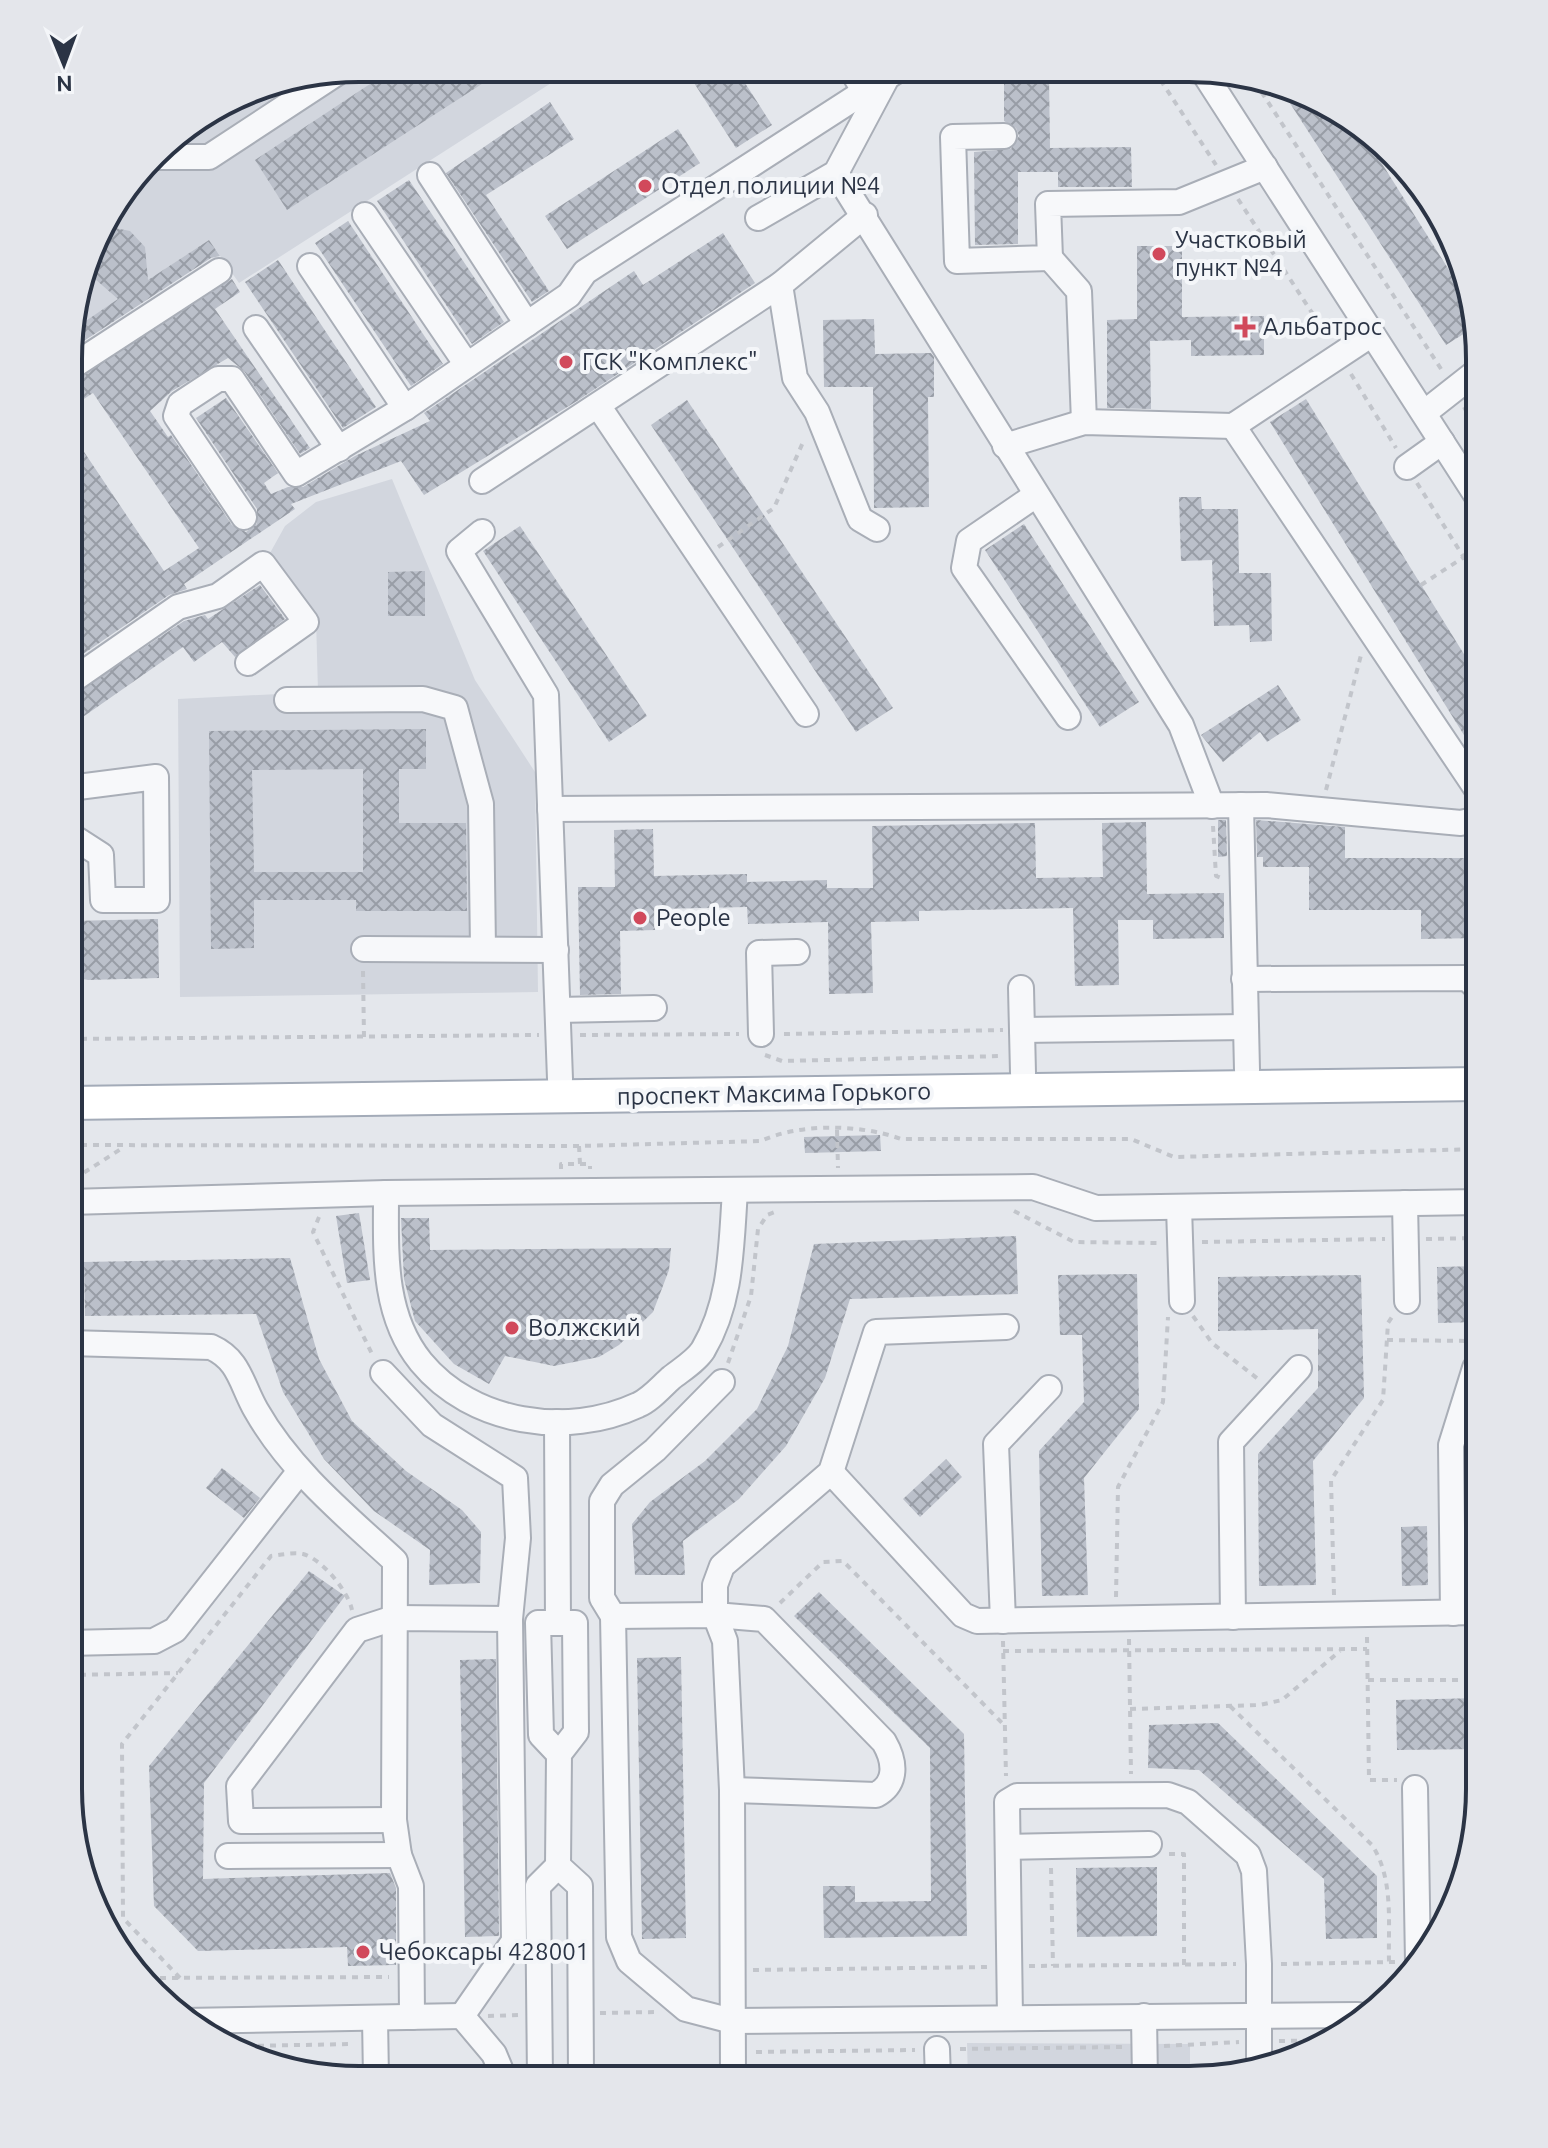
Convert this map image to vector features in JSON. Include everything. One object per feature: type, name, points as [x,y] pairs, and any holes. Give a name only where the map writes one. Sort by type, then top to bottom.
[{"type":"main road","name":"проспект Максима Горького","points":[[1247,1078],[1466,1068]]},
{"type":"main road","name":"проспект Максима Горького","points":[[82,1103],[1023,1073],[1465,1084]]},
{"type":"main road","name":"проспект Максима Горького","points":[[82,1085],[561,1088]]},
{"type":"street","points":[[859,82],[865,92]]},
{"type":"street","points":[[244,517],[176,416],[180,404],[218,379],[232,379],[296,474],[405,408],[569,295],[585,272],[879,82]]},
{"type":"street","points":[[758,218],[836,173],[888,82]]},
{"type":"street","points":[[1211,83],[1466,475]]},
{"type":"street","points":[[170,157],[209,157],[318,86]]},
{"type":"street","points":[[1004,136],[953,137],[957,261],[1050,258]]},
{"type":"street","points":[[1084,422],[1079,291],[1050,258],[1048,204],[1179,202],[1265,167]]},
{"type":"street","points":[[836,173],[1181,725],[1212,806]]},
{"type":"street","points":[[430,175],[527,324]]},
{"type":"street","points":[[365,215],[467,365]]},
{"type":"street","points":[[482,481],[599,407],[780,285],[865,215]]},
{"type":"street","points":[[310,266],[405,408]]},
{"type":"street","points":[[82,360],[219,271]]},
{"type":"street","points":[[780,285],[795,378],[817,412],[860,519],[877,529]]},
{"type":"street","points":[[256,328],[339,449]]},
{"type":"street","points":[[1005,446],[1084,422],[1233,426],[1372,334]]},
{"type":"street","points":[[1424,413],[1466,380]]},
{"type":"street","points":[[599,407],[806,714]]},
{"type":"street","points":[[1233,426],[1466,772]]},
{"type":"street","points":[[1407,467],[1442,442]]},
{"type":"street","points":[[1036,495],[969,541],[964,568],[1068,717]]},
{"type":"street","points":[[482,532],[459,551],[546,695],[561,1088]]},
{"type":"street","points":[[82,674],[178,607],[218,596],[263,564],[306,622],[248,663]]},
{"type":"street","points":[[287,700],[423,699],[455,708],[481,804],[483,949]]},
{"type":"street","points":[[82,786],[156,777],[157,900],[103,900],[101,855],[82,843]]},
{"type":"street","points":[[1241,805],[1247,1078]]},
{"type":"street","points":[[550,809],[1241,805],[1466,822]]},
{"type":"street","points":[[364,949],[556,950]]},
{"type":"street","points":[[761,1034],[759,953],[797,952]]},
{"type":"street","points":[[1244,979],[1466,978]]},
{"type":"street","points":[[1021,988],[1023,1073]]},
{"type":"street","points":[[558,1010],[654,1008]]},
{"type":"street","points":[[1022,1030],[1246,1027]]},
{"type":"street","points":[[82,1202],[340,1201],[386,1193],[1033,1187],[1096,1208],[1465,1202]]},
{"type":"street","points":[[386,1193],[386,1277],[397,1320],[420,1361],[456,1396],[499,1416],[557,1422],[594,1420],[641,1405],[702,1352],[728,1289],[735,1191]]},
{"type":"street","points":[[1405,1203],[1407,1301]]},
{"type":"street","points":[[1179,1207],[1182,1301]]},
{"type":"street","points":[[733,2066],[732,1790],[725,1641],[715,1615],[715,1585],[722,1566],[831,1472],[876,1332],[1006,1327]]},
{"type":"street","points":[[82,1343],[211,1347],[229,1355],[257,1412],[300,1471],[395,1561],[394,1820],[399,1855],[411,1886],[412,2017]]},
{"type":"street","points":[[1233,1617],[1231,1442],[1299,1368]]},
{"type":"street","points":[[383,1373],[432,1425],[515,1478],[518,1538],[510,1619],[514,1941],[462,2016]]},
{"type":"street","points":[[722,1382],[655,1450],[612,1485],[602,1501],[602,1598],[613,1616],[619,1937],[629,1961],[686,2009],[732,2021],[1348,2015]]},
{"type":"street","points":[[1003,1621],[996,1444],[1049,1388]]},
{"type":"street","points":[[1453,1613],[1451,1445],[1465,1399]]},
{"type":"street","points":[[557,1422],[558,1623]]},
{"type":"street","points":[[82,1643],[154,1641],[175,1630],[300,1471]]},
{"type":"street","points":[[831,1472],[963,1615],[977,1621],[1465,1613]]},
{"type":"street","points":[[613,1616],[715,1615],[764,1619],[884,1742],[893,1757],[893,1774],[886,1789],[876,1795],[732,1790]]},
{"type":"street","points":[[394,1820],[241,1821],[239,1786],[357,1630],[394,1618],[510,1619]]},
{"type":"street","points":[[540,2066],[538,1886],[558,1866],[559,1754],[576,1732],[575,1623],[538,1623],[541,1735],[559,1754]]},
{"type":"street","points":[[1415,1788],[1418,1945]]},
{"type":"street","points":[[1010,2018],[1007,1802],[1017,1796],[1131,1792],[1168,1795],[1188,1802],[1248,1855],[1254,1871],[1259,1964],[1259,2053]]},
{"type":"street","points":[[1008,1847],[1149,1844]]},
{"type":"street","points":[[228,1856],[399,1855]]},
{"type":"street","points":[[558,1866],[580,1886],[581,2066]]},
{"type":"street","points":[[207,2021],[462,2016]]},
{"type":"street","points":[[462,2016],[494,2054],[499,2066]]},
{"type":"street","points":[[1144,2016],[1145,2066]]},
{"type":"street","points":[[375,2018],[376,2066]]},
{"type":"street","points":[[937,2049],[938,2066]]},
{"type":"path","points":[[1162,82],[1339,355],[1466,560]]},
{"type":"path","points":[[1261,91],[1466,411]]},
{"type":"path","points":[[701,559],[774,508],[817,412]]},
{"type":"path","points":[[1421,585],[1464,557]]},
{"type":"path","points":[[1320,812],[1369,625]]},
{"type":"path","points":[[363,983],[364,1037]]},
{"type":"path","points":[[566,1035],[1022,1030]]},
{"type":"path","points":[[761,1034],[763,1054],[782,1061],[1023,1073]]},
{"type":"path","points":[[82,1039],[550,1035]]},
{"type":"path","points":[[782,1061],[782,1069]]},
{"type":"path","points":[[837,1130],[838,1171]]},
{"type":"path","points":[[82,1145],[579,1146],[761,1141],[784,1131],[876,1130],[901,1139],[1131,1139],[1174,1157],[1465,1149]]},
{"type":"path","points":[[82,1174],[126,1146]]},
{"type":"path","points":[[579,1146],[580,1164]]},
{"type":"path","points":[[561,1164],[590,1164]]},
{"type":"path","points":[[340,1201],[313,1232],[370,1350]]},
{"type":"path","points":[[1001,1204],[1074,1242],[1465,1238]]},
{"type":"path","points":[[722,1382],[751,1296],[758,1229],[767,1215],[787,1207]]},
{"type":"path","points":[[1131,1792],[1129,1650],[1122,1619],[1118,1487],[1163,1402],[1166,1319],[1182,1301],[1212,1343],[1276,1392]]},
{"type":"path","points":[[1335,1615],[1331,1480],[1383,1400],[1388,1323],[1407,1301]]},
{"type":"path","points":[[1387,1340],[1465,1341]]},
{"type":"path","points":[[180,1978],[123,1918],[122,1744],[271,1556],[304,1554],[334,1577],[350,1599],[357,1630]]},
{"type":"path","points":[[764,1619],[823,1562],[843,1561],[1005,1726]]},
{"type":"path","points":[[1366,1614],[1369,1780],[1408,1780],[1415,1788]]},
{"type":"path","points":[[1003,1621],[1007,1802]]},
{"type":"path","points":[[1130,1709],[1230,1706],[1282,1700],[1341,1649]]},
{"type":"path","points":[[1003,1651],[1367,1649]]},
{"type":"path","points":[[82,1675],[178,1673]]},
{"type":"path","points":[[1368,1680],[1465,1680]]},
{"type":"path","points":[[1230,1706],[1372,1845],[1383,1862],[1387,1883],[1389,1962]]},
{"type":"path","points":[[1149,1844],[1155,1854],[1184,1854],[1184,1965]]},
{"type":"path","points":[[1051,1846],[1053,1966]]},
{"type":"path","points":[[732,1971],[1405,1962]]},
{"type":"path","points":[[157,1978],[411,1977]]},
{"type":"path","points":[[255,2046],[375,2043]]},
{"type":"path","points":[[732,2052],[1145,2047],[1259,2053],[1287,2048]]},
{"type":"shaded area","points":[[341,83],[552,83],[239,283],[209,240],[84,322],[103,253],[129,205],[151,176],[176,151],[220,119],[287,91]]},
{"type":"shaded area","points":[[392,479],[475,680],[535,772],[538,992],[180,997],[178,699],[318,692],[316,618],[270,553],[285,526],[316,502]]},
{"type":"shaded area","points":[[967,2043],[1190,2044],[1190,2066],[968,2066]]},
{"type":"building","points":[[1004,82],[1049,82],[1050,148],[1131,147],[1132,187],[1058,187],[1058,172],[1018,172],[1018,244],[975,245],[974,152],[1011,149],[1019,136],[1016,128],[1004,121]]},
{"type":"building","points":[[484,83],[287,210],[255,160],[370,84]]},
{"type":"building","points":[[694,83],[745,83],[772,125],[736,148]]},
{"type":"building","points":[[1288,101],[1328,119],[1377,156],[1454,277],[1465,333],[1446,345]]},
{"type":"building","points":[[550,102],[574,139],[486,195],[549,291],[532,302],[446,173]]},
{"type":"building","points":[[678,129],[700,163],[567,249],[545,216]]},
{"type":"building","points":[[409,180],[504,322],[472,344],[377,201]]},
{"type":"building","points":[[348,221],[443,364],[411,386],[315,243]]},
{"type":"building","points":[[115,228],[130,231],[145,247],[148,280],[209,240],[220,256],[211,258],[83,342],[84,322],[118,299],[95,279]]},
{"type":"building","points":[[723,233],[755,283],[577,401],[424,495],[401,461],[291,504],[295,509],[184,584],[187,589],[169,595],[82,655],[82,449],[164,571],[199,548],[93,393],[82,400],[82,375],[232,279],[240,292],[215,309],[310,448],[300,454],[244,371],[228,358],[172,391],[150,411],[168,437],[171,435],[232,525],[246,532],[257,524],[257,509],[196,418],[226,398],[278,473],[264,483],[271,494],[288,487],[303,487],[355,456],[430,421],[424,413],[634,271],[643,285]]},
{"type":"building","points":[[1137,246],[1182,246],[1182,317],[1264,316],[1264,355],[1191,356],[1191,340],[1150,341],[1151,409],[1107,408],[1107,320],[1137,319]]},
{"type":"building","points":[[278,260],[376,407],[343,428],[245,282]]},
{"type":"building","points":[[874,319],[875,354],[931,353],[934,357],[934,397],[928,397],[929,507],[874,508],[873,387],[824,387],[823,320]]},
{"type":"building","points":[[1306,399],[1466,657],[1466,738],[1270,422]]},
{"type":"building","points":[[687,400],[893,708],[856,732],[651,425]]},
{"type":"building","points":[[1179,497],[1201,497],[1202,509],[1238,509],[1239,573],[1271,573],[1272,641],[1250,642],[1249,625],[1214,626],[1212,560],[1181,561]]},
{"type":"building","points":[[1024,524],[1139,702],[1100,727],[985,550]]},
{"type":"building","points":[[520,526],[647,716],[609,742],[483,551]]},
{"type":"building","points":[[425,571],[425,616],[388,616],[388,572]]},
{"type":"building","points":[[260,585],[285,619],[235,657],[222,642],[194,662],[183,647],[82,718],[82,689],[184,621],[205,615],[208,619]]},
{"type":"building","points":[[1278,685],[1301,720],[1267,742],[1260,732],[1223,762],[1201,735]]},
{"type":"building","points":[[426,729],[426,769],[399,769],[399,823],[466,823],[467,911],[356,911],[356,900],[254,900],[254,948],[211,949],[209,731]],"holes":[[[363,769],[363,872],[254,872],[252,770]]]},
{"type":"building","points":[[1218,820],[1226,820],[1227,856],[1218,857]]},
{"type":"building","points":[[1256,820],[1345,827],[1345,858],[1466,858],[1466,938],[1421,939],[1421,910],[1309,910],[1309,867],[1263,867],[1263,857],[1257,857]]},
{"type":"building","points":[[1146,822],[1147,894],[1224,893],[1224,938],[1153,939],[1153,920],[1118,920],[1119,985],[1075,986],[1073,908],[919,911],[919,921],[871,922],[873,993],[829,994],[828,922],[748,924],[747,907],[655,909],[655,930],[620,931],[621,994],[580,995],[578,887],[615,887],[614,830],[653,829],[654,876],[747,874],[747,882],[827,880],[827,888],[873,888],[872,826],[1035,823],[1036,878],[1103,877],[1102,823]]},
{"type":"building","points":[[158,919],[159,978],[82,979],[82,921]]},
{"type":"building","points":[[880,1135],[881,1151],[805,1153],[804,1137]]},
{"type":"building","points":[[359,1213],[370,1280],[347,1283],[336,1216]]},
{"type":"building","name":"Волжский","points":[[401,1218],[429,1218],[430,1250],[671,1248],[669,1270],[653,1312],[619,1345],[599,1357],[554,1366],[505,1356],[489,1384],[454,1364],[415,1321],[404,1279]]},
{"type":"building","points":[[1016,1236],[1018,1294],[850,1299],[825,1378],[786,1446],[739,1499],[683,1541],[685,1575],[635,1575],[632,1524],[650,1502],[705,1461],[757,1409],[788,1346],[814,1244]]},
{"type":"building","points":[[290,1258],[319,1359],[352,1421],[406,1471],[462,1510],[481,1532],[480,1583],[429,1585],[430,1550],[374,1511],[324,1459],[283,1392],[256,1314],[85,1316],[84,1262]]},
{"type":"building","points":[[1465,1266],[1465,1322],[1438,1323],[1437,1267]]},
{"type":"building","points":[[1137,1274],[1139,1409],[1084,1478],[1088,1595],[1042,1596],[1039,1451],[1084,1402],[1082,1335],[1060,1335],[1058,1275]]},
{"type":"building","points":[[1361,1275],[1364,1398],[1313,1461],[1316,1585],[1259,1586],[1258,1454],[1318,1388],[1318,1329],[1218,1331],[1218,1277]]},
{"type":"building","points":[[946,1459],[962,1477],[920,1517],[903,1499]]},
{"type":"building","points":[[222,1468],[260,1498],[244,1518],[206,1488]]},
{"type":"building","points":[[1427,1526],[1428,1585],[1402,1586],[1401,1527]]},
{"type":"building","points":[[309,1571],[345,1596],[204,1783],[203,1879],[390,1873],[396,1888],[396,1965],[348,1966],[347,1947],[198,1951],[154,1906],[149,1766]]},
{"type":"building","points":[[819,1592],[964,1734],[967,1936],[824,1938],[823,1886],[855,1886],[855,1902],[931,1901],[930,1748],[794,1616]]},
{"type":"building","points":[[681,1657],[686,1938],[642,1939],[637,1658]]},
{"type":"building","points":[[496,1659],[499,1936],[465,1937],[460,1660]]},
{"type":"building","points":[[1465,1698],[1465,1749],[1397,1750],[1396,1700]]},
{"type":"building","points":[[1218,1723],[1377,1876],[1377,1938],[1326,1939],[1324,1879],[1199,1770],[1148,1768],[1149,1725]]},
{"type":"building","points":[[1157,1867],[1157,1936],[1077,1937],[1076,1868]]},
{"type":"place","name":"Отдел полиции №4","points":[[645,186]]},
{"type":"place","name":"Участковый пункт №4","points":[[1159,254]]},
{"type":"place","name":"Альбатрос","points":[[1245,327]]},
{"type":"place","name":"ГСК \"Комплекс\"","points":[[566,362]]},
{"type":"place","name":"People","points":[[640,918]]},
{"type":"place","name":"Волжский","points":[[512,1328]]},
{"type":"place","name":"Чебоксары 428001","points":[[363,1952]]}]
